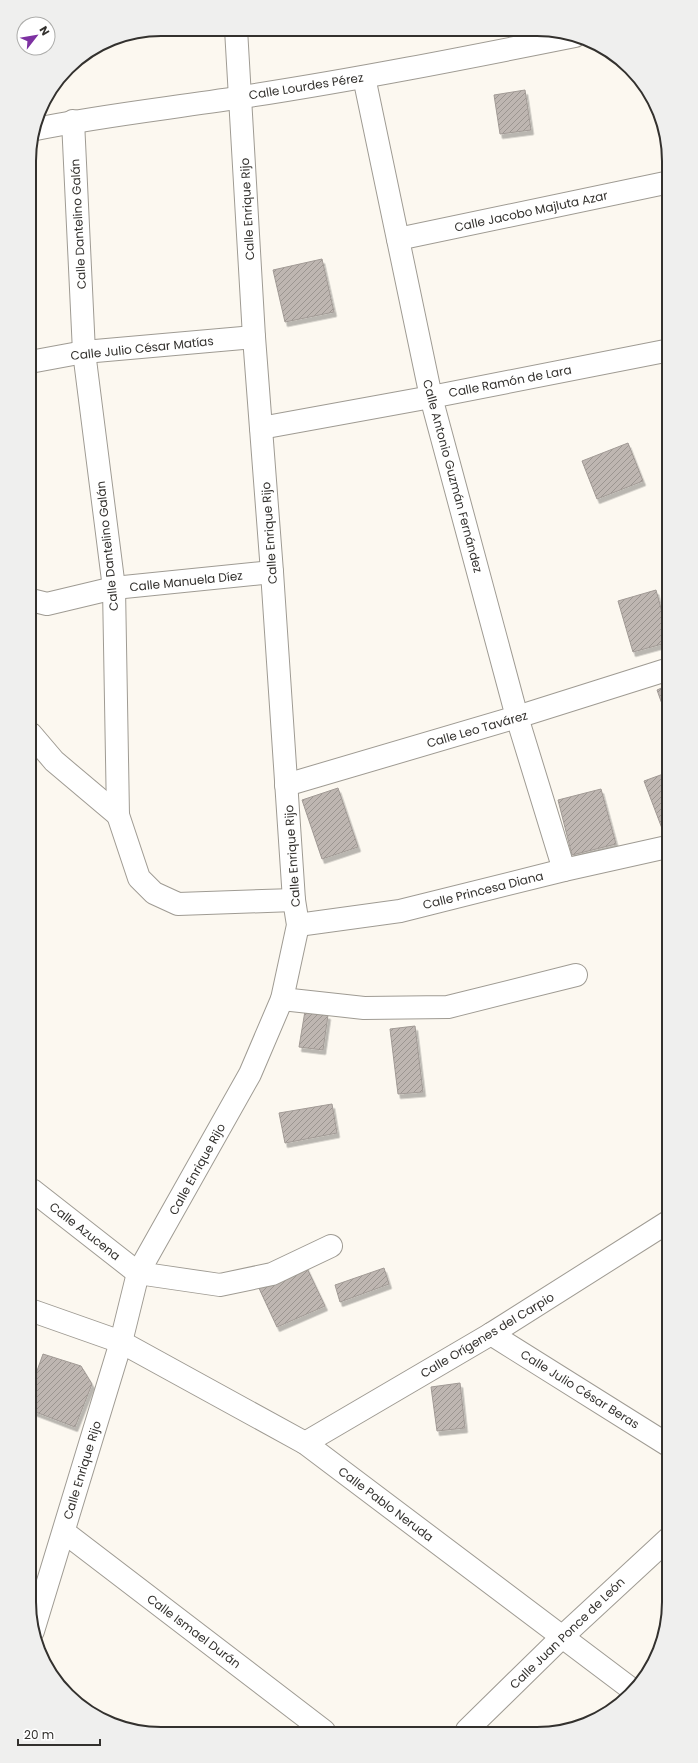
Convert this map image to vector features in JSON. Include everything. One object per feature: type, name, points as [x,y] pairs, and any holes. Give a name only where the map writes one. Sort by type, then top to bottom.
[{"type":"street","name":"Calle Enrique Rijo","points":[[37,1618],[121,1342],[138,1273],[250,1074],[282,999],[298,924],[294,900],[272,572],[254,337],[236,36]]},
{"type":"street","name":"Calle Lourdes Pérez","points":[[41,127],[364,77],[563,39]]},
{"type":"street","name":"Calle Antonio Guzmán Fernández","points":[[364,77],[431,397],[517,717],[564,870]]},
{"type":"street","name":"Calle Dantelino Galán","points":[[73,121],[84,352],[114,588],[118,815],[139,878],[154,893],[178,904],[294,900]]},
{"type":"street","name":"Calle Jacobo Majluta Azar","points":[[398,239],[662,184]]},
{"type":"street","name":"Calle Julio César Matías","points":[[36,361],[84,352],[254,337]]},
{"type":"street","name":"Calle Ramón de Lara","points":[[261,428],[431,397],[662,352]]},
{"type":"street","name":"Calle Manuela Díez","points":[[36,601],[47,604],[114,588],[272,572]]},
{"type":"street","name":"Calle Leo Tavárez","points":[[286,785],[517,717],[662,671]]},
{"type":"street","points":[[36,740],[54,761],[118,815]]},
{"type":"street","name":"Calle Princesa Diana","points":[[298,924],[400,911],[564,870],[662,848]]},
{"type":"street","points":[[282,999],[364,1008],[448,1007],[576,975]]},
{"type":"street","name":"Calle Azucena","points":[[36,1193],[138,1273]]},
{"type":"street","name":"Calle Orígenes del Carpio","points":[[305,1443],[491,1334],[662,1226]]},
{"type":"street","points":[[138,1273],[220,1286],[272,1274],[331,1246]]},
{"type":"street","name":"Calle Pablo Neruda","points":[[36,1312],[121,1342],[305,1443],[628,1687]]},
{"type":"street","name":"Calle Julio César Beras","points":[[491,1334],[662,1441]]},
{"type":"street","name":"Calle Ismael Durán","points":[[64,1532],[319,1727]]},
{"type":"street","name":"Calle Juan Ponce de León","points":[[470,1727],[563,1636],[662,1544]]},
{"type":"building","points":[[525,90],[531,130],[500,134],[494,95]]},
{"type":"building","points":[[322,259],[334,312],[285,322],[273,270]]},
{"type":"building","points":[[628,443],[643,481],[597,499],[582,461]]},
{"type":"building","points":[[656,590],[662,612],[662,644],[633,652],[618,601]]},
{"type":"building","points":[[662,688],[662,704],[657,690]]},
{"type":"building","points":[[662,774],[662,828],[644,781]]},
{"type":"building","points":[[338,788],[358,847],[322,859],[302,800]]},
{"type":"building","points":[[601,789],[616,844],[572,855],[558,800]]},
{"type":"building","points":[[305,1011],[328,1015],[323,1050],[299,1047]]},
{"type":"building","points":[[415,1026],[423,1092],[398,1094],[390,1029]]},
{"type":"building","points":[[332,1104],[337,1133],[285,1143],[279,1113]]},
{"type":"building","points":[[305,1264],[325,1306],[277,1327],[258,1286]]},
{"type":"building","points":[[384,1268],[389,1284],[340,1302],[335,1285]]},
{"type":"building","points":[[43,1354],[81,1366],[92,1384],[75,1427],[36,1412],[36,1374]]},
{"type":"building","points":[[460,1383],[465,1428],[437,1431],[431,1387]]}]
